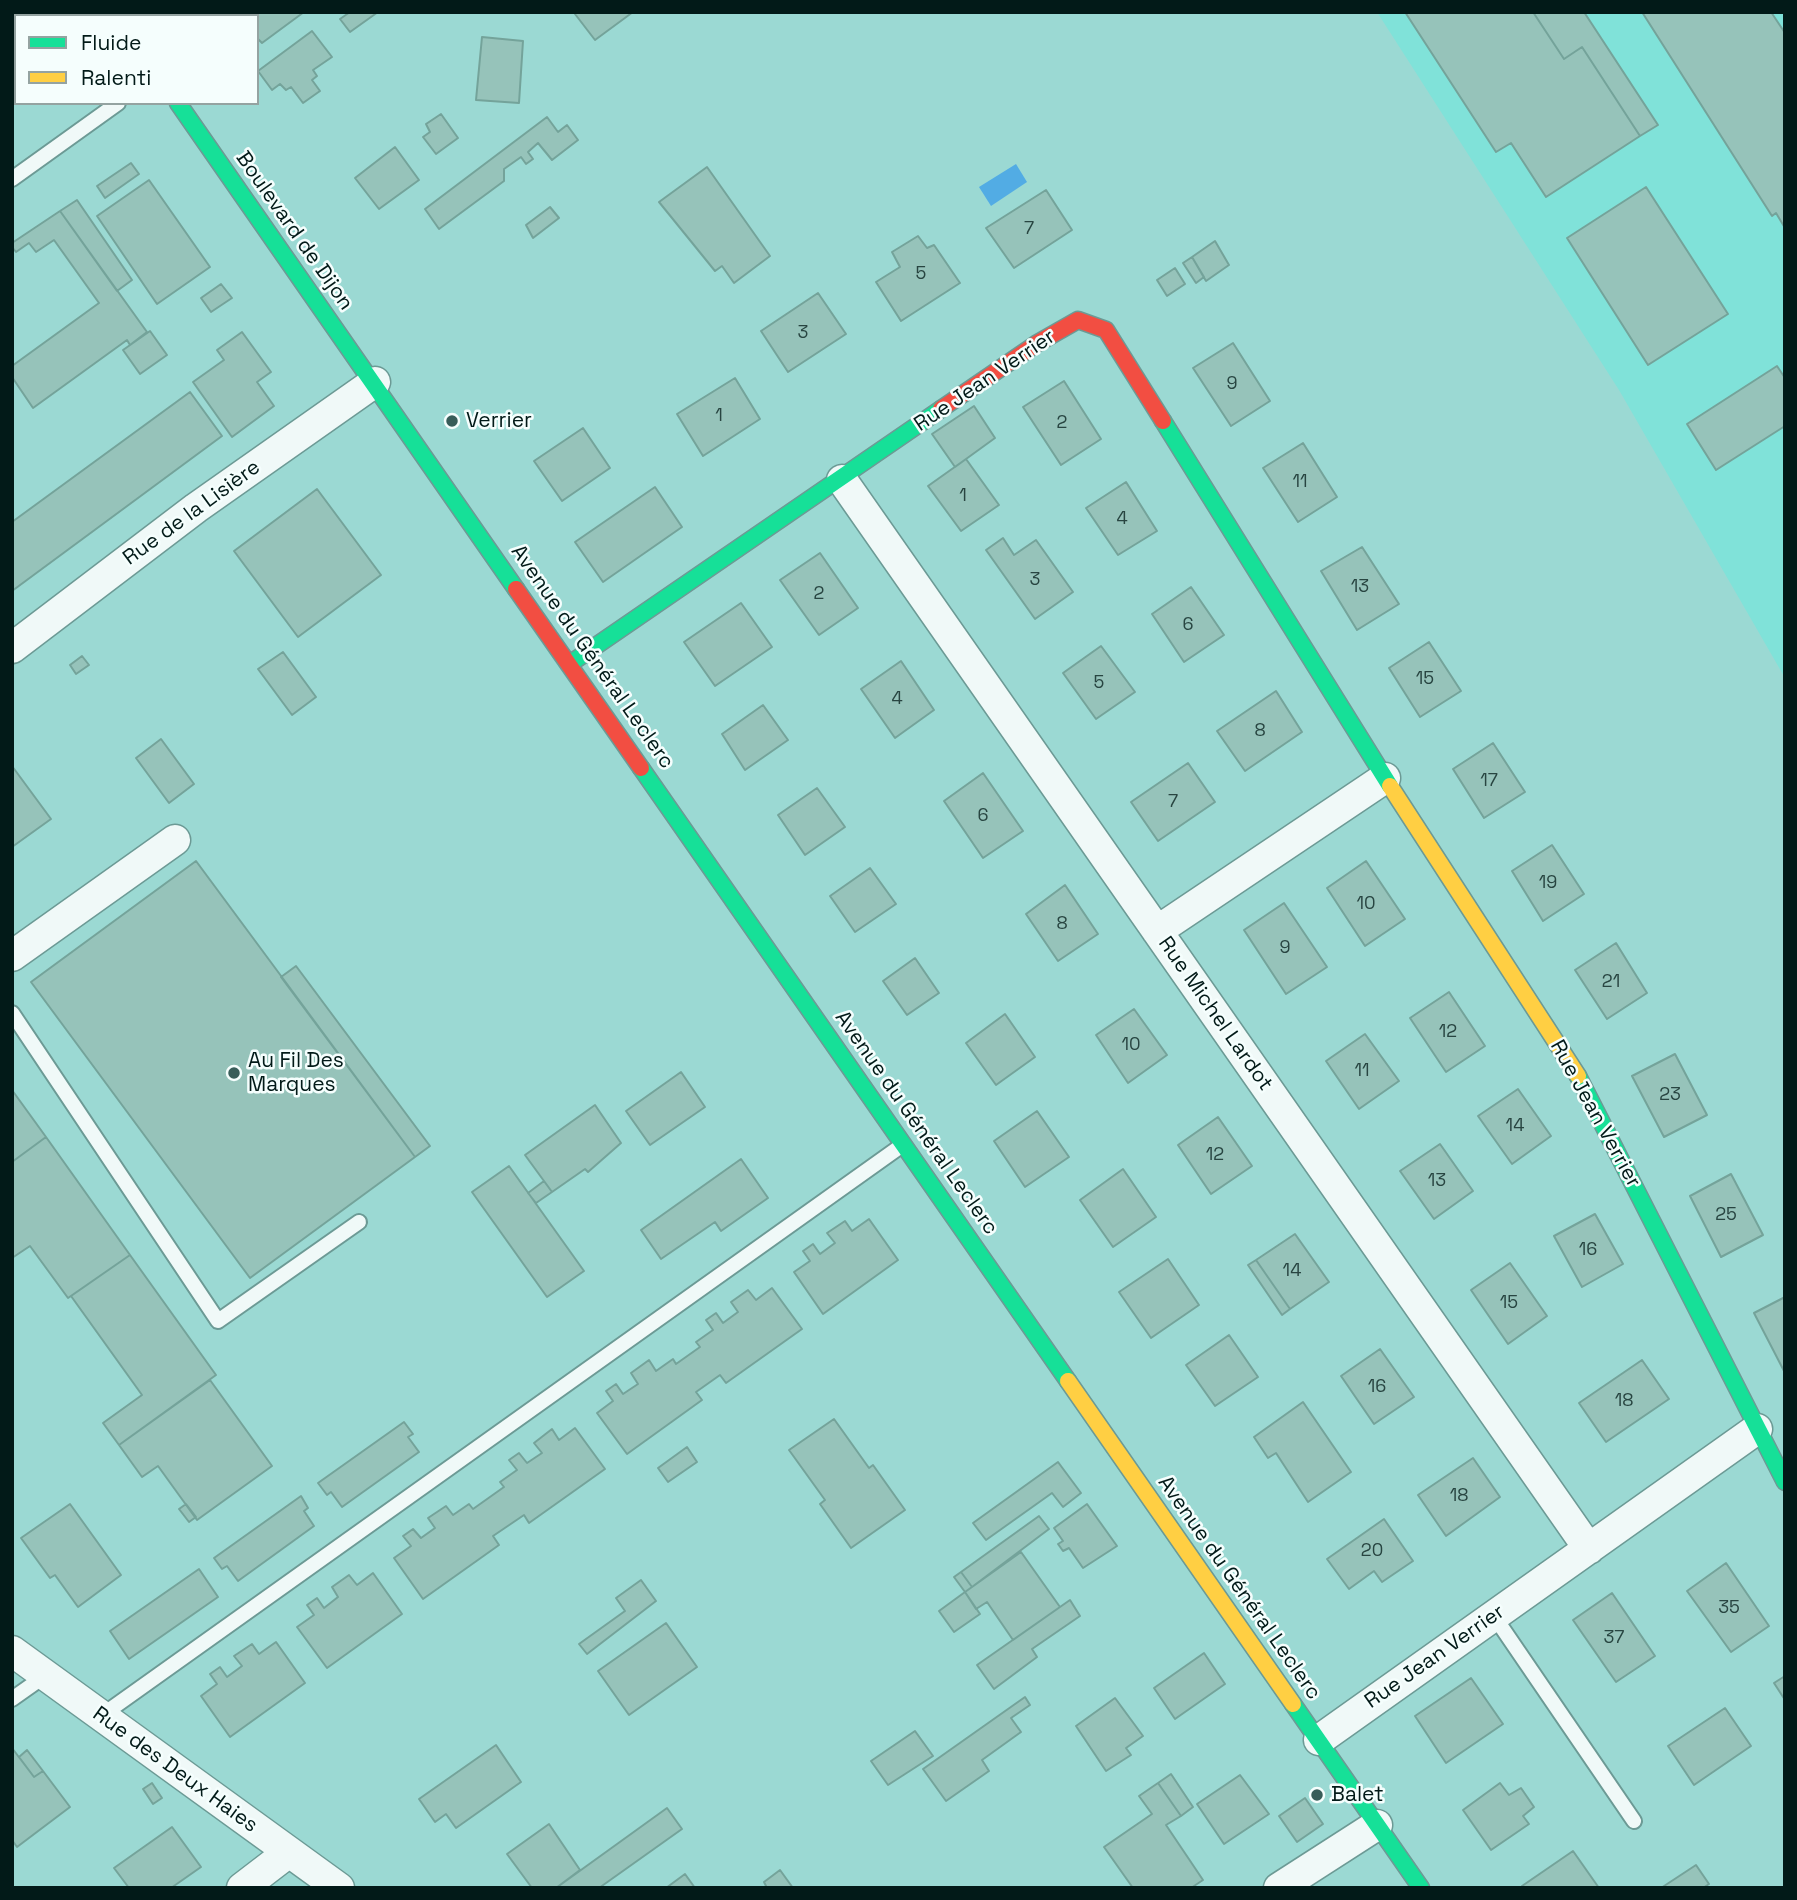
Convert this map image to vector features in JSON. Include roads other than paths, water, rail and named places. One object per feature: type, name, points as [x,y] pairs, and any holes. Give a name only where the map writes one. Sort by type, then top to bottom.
[{"type":"main road","name":"Boulevard de Dijon","points":[[179,105],[375,382]]},
{"type":"main road","name":"Rue Jean Verrier","points":[[571,663],[842,480],[1036,344],[1078,320],[1106,330],[1385,778],[1578,1075],[1785,1482]]},
{"type":"main road","name":"Avenue du Général Leclerc","points":[[375,382],[1421,1888]]},
{"type":"street","name":"Rue de la Lisière","points":[[12,648],[196,508],[375,382]]},
{"type":"street","name":"Rue Michel Lardot","points":[[842,480],[1589,1549]]},
{"type":"street","points":[[1157,931],[1385,778]]},
{"type":"street","points":[[12,956],[175,839]]},
{"type":"street","name":"Rue Jean Verrier","points":[[1319,1740],[1757,1429]]},
{"type":"street","name":"Rue des Deux Haies","points":[[12,1651],[339,1888]]},
{"type":"street","points":[[1279,1888],[1377,1825]]},
{"type":"street","points":[[242,1888],[289,1852]]},
{"type":"lane","points":[[12,179],[115,105]]},
{"type":"lane","points":[[12,1013],[218,1321],[359,1222]]},
{"type":"lane","points":[[101,1716],[905,1144]]},
{"type":"lane","points":[[1494,1616],[1634,1821]]},
{"type":"lane","points":[[12,1699],[46,1675]]},
{"type":"place","name":"Verrier","points":[[452,421]]},
{"type":"place","name":"Au Fil Des Marques","points":[[234,1073]]},
{"type":"place","name":"Balet","points":[[1317,1795]]}]
